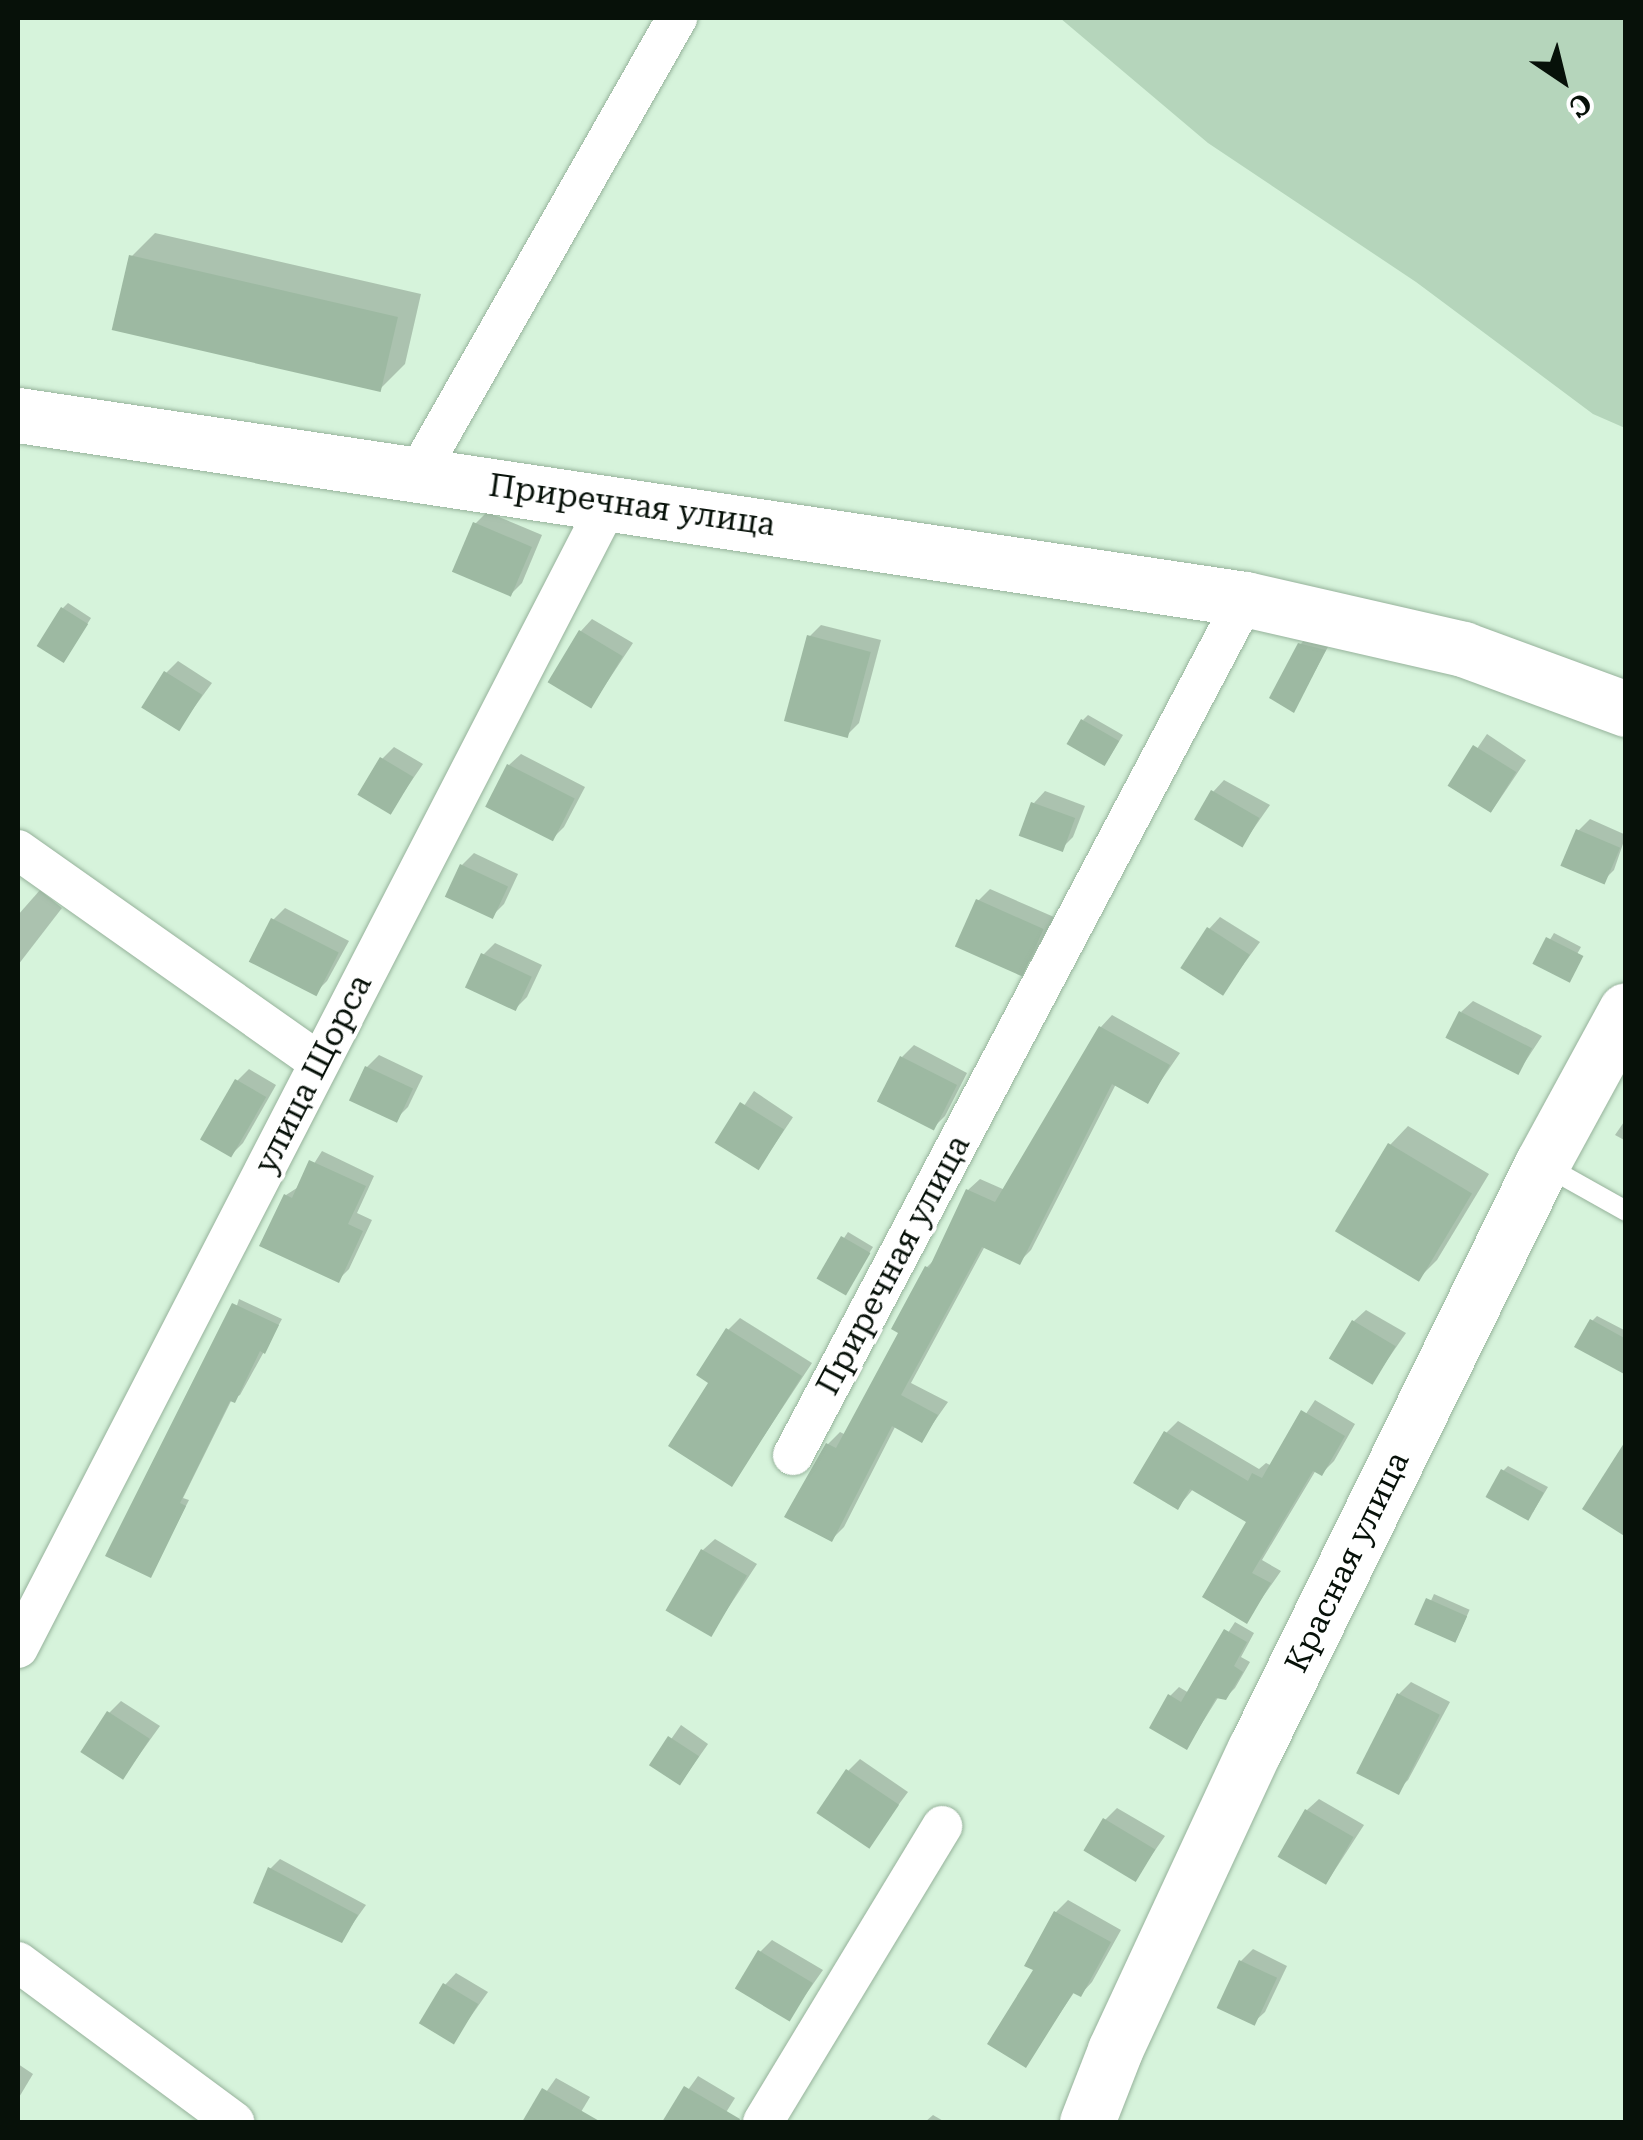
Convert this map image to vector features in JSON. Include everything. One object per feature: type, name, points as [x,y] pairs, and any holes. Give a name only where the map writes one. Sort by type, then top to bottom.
[{"type":"street","points":[[418,474],[677,18]]},
{"type":"street","name":"Приречная улица","points":[[18,415],[610,500],[1245,599],[1463,648],[1626,709]]},
{"type":"street","name":"улица Щорса","points":[[19,1638],[610,500]]},
{"type":"street","name":"Приречная улица","points":[[793,1454],[1245,599]]},
{"type":"street","points":[[18,850],[319,1062]]},
{"type":"street","name":"Красная улица","points":[[1087,2122],[1115,2050],[1256,1749],[1542,1164],[1626,1010]]},
{"type":"street","points":[[763,2122],[942,1826]]},
{"type":"street","points":[[18,1962],[234,2122]]},
{"type":"lane","points":[[1542,1164],[1626,1210]]},
{"type":"green space","points":[[1060,18],[1625,18],[1625,428],[1593,414],[1416,282],[1208,143]]},
{"type":"building","points":[[129,255],[398,317],[381,392],[112,330]]},
{"type":"building","points":[[473,522],[532,547],[511,597],[452,572]]},
{"type":"building","points":[[61,607],[88,624],[64,663],[37,646]]},
{"type":"building","points":[[579,630],[623,656],[591,709],[548,682]]},
{"type":"building","points":[[807,635],[871,652],[848,738],[784,721]]},
{"type":"building","points":[[1298,643],[1326,650],[1294,713],[1269,698]]},
{"type":"building","points":[[164,671],[202,695],[179,731],[141,707]]},
{"type":"building","points":[[1081,719],[1119,741],[1105,766],[1066,744]]},
{"type":"building","points":[[1473,745],[1516,772],[1491,813],[1448,786]]},
{"type":"building","points":[[380,757],[413,777],[391,815],[357,795]]},
{"type":"building","points":[[507,764],[575,799],[553,841],[485,807]]},
{"type":"building","points":[[1211,790],[1259,818],[1242,847],[1194,819]]},
{"type":"building","points":[[1031,802],[1075,818],[1063,852],[1019,836]]},
{"type":"building","points":[[1576,829],[1620,848],[1605,885],[1560,866]]},
{"type":"building","points":[[460,864],[508,886],[493,919],[445,897]]},
{"type":"building","points":[[976,899],[1044,929],[1022,977],[955,947]]},
{"type":"building","points":[[271,918],[339,953],[316,996],[249,962]]},
{"type":"building","points":[[1207,927],[1250,955],[1223,996],[1180,968]]},
{"type":"building","points":[[1546,937],[1583,956],[1570,983],[1532,964]]},
{"type":"building","points":[[481,953],[532,977],[516,1011],[465,987]]},
{"type":"building","points":[[1459,1011],[1532,1048],[1518,1075],[1445,1038]]},
{"type":"building","points":[[1099,1026],[1170,1065],[1148,1104],[1112,1084],[1020,1265],[982,1247],[901,1395],[938,1415],[922,1443],[892,1426],[832,1542],[784,1517],[826,1443],[836,1448],[898,1333],[891,1329],[925,1266],[929,1268],[966,1189],[995,1202]]},
{"type":"building","points":[[900,1056],[957,1085],[934,1130],[877,1101]]},
{"type":"building","points":[[365,1066],[413,1088],[397,1123],[349,1100]]},
{"type":"building","points":[[235,1079],[266,1097],[231,1158],[200,1140]]},
{"type":"building","points":[[740,1102],[784,1130],[759,1170],[715,1143]]},
{"type":"building","points":[[1388,1143],[1472,1193],[1419,1282],[1335,1231]]},
{"type":"building","points":[[309,1160],[366,1186],[348,1224],[363,1231],[339,1283],[259,1246],[284,1194],[292,1198]]},
{"type":"building","points":[[841,1236],[870,1253],[846,1295],[816,1278]]},
{"type":"building","points":[[232,1303],[279,1325],[265,1354],[260,1351],[235,1403],[230,1401],[180,1503],[186,1506],[151,1578],[105,1556]]},
{"type":"building","points":[[1590,1319],[1626,1339],[1626,1375],[1574,1347]]},
{"type":"building","points":[[1352,1320],[1396,1346],[1373,1385],[1329,1359]]},
{"type":"building","points":[[726,1328],[802,1376],[732,1487],[668,1446],[708,1383],[696,1375]]},
{"type":"building","points":[[1301,1410],[1345,1436],[1322,1476],[1313,1471],[1252,1573],[1271,1583],[1247,1624],[1202,1597],[1246,1522],[1190,1489],[1178,1510],[1133,1483],[1164,1431],[1248,1481],[1252,1473],[1262,1478]]},
{"type":"building","points":[[1626,1440],[1626,1537],[1582,1509]]},
{"type":"building","points":[[1501,1469],[1544,1493],[1528,1521],[1485,1497]]},
{"type":"building","points":[[701,1549],[747,1576],[711,1637],[666,1610]]},
{"type":"building","points":[[1426,1598],[1467,1616],[1455,1643],[1414,1624]]},
{"type":"building","points":[[1224,1629],[1247,1642],[1234,1666],[1243,1672],[1226,1700],[1216,1698],[1187,1750],[1149,1728],[1168,1694],[1181,1702]]},
{"type":"building","points":[[1397,1693],[1440,1715],[1399,1795],[1356,1773]]},
{"type":"building","points":[[107,1711],[150,1739],[123,1780],[80,1752]]},
{"type":"building","points":[[668,1736],[699,1756],[680,1786],[649,1765]]},
{"type":"building","points":[[846,1769],[899,1805],[869,1849],[816,1813]]},
{"type":"building","points":[[1305,1809],[1353,1837],[1326,1885],[1278,1857]]},
{"type":"building","points":[[1103,1818],[1155,1849],[1136,1882],[1083,1851]]},
{"type":"building","points":[[268,1867],[358,1915],[342,1943],[253,1903]]},
{"type":"building","points":[[1054,1911],[1111,1942],[1081,1997],[1073,1993],[1026,2068],[987,2044],[1033,1970],[1024,1966]]},
{"type":"building","points":[[758,1950],[813,1983],[790,2022],[735,1989]]},
{"type":"building","points":[[1239,1960],[1277,1978],[1255,2026],[1217,2008]]},
{"type":"building","points":[[443,1983],[478,2004],[454,2044],[419,2023]]},
{"type":"building","points":[[684,2086],[740,2119],[739,2122],[662,2122]]},
{"type":"building","points":[[542,2088],[601,2122],[522,2122]]}]
